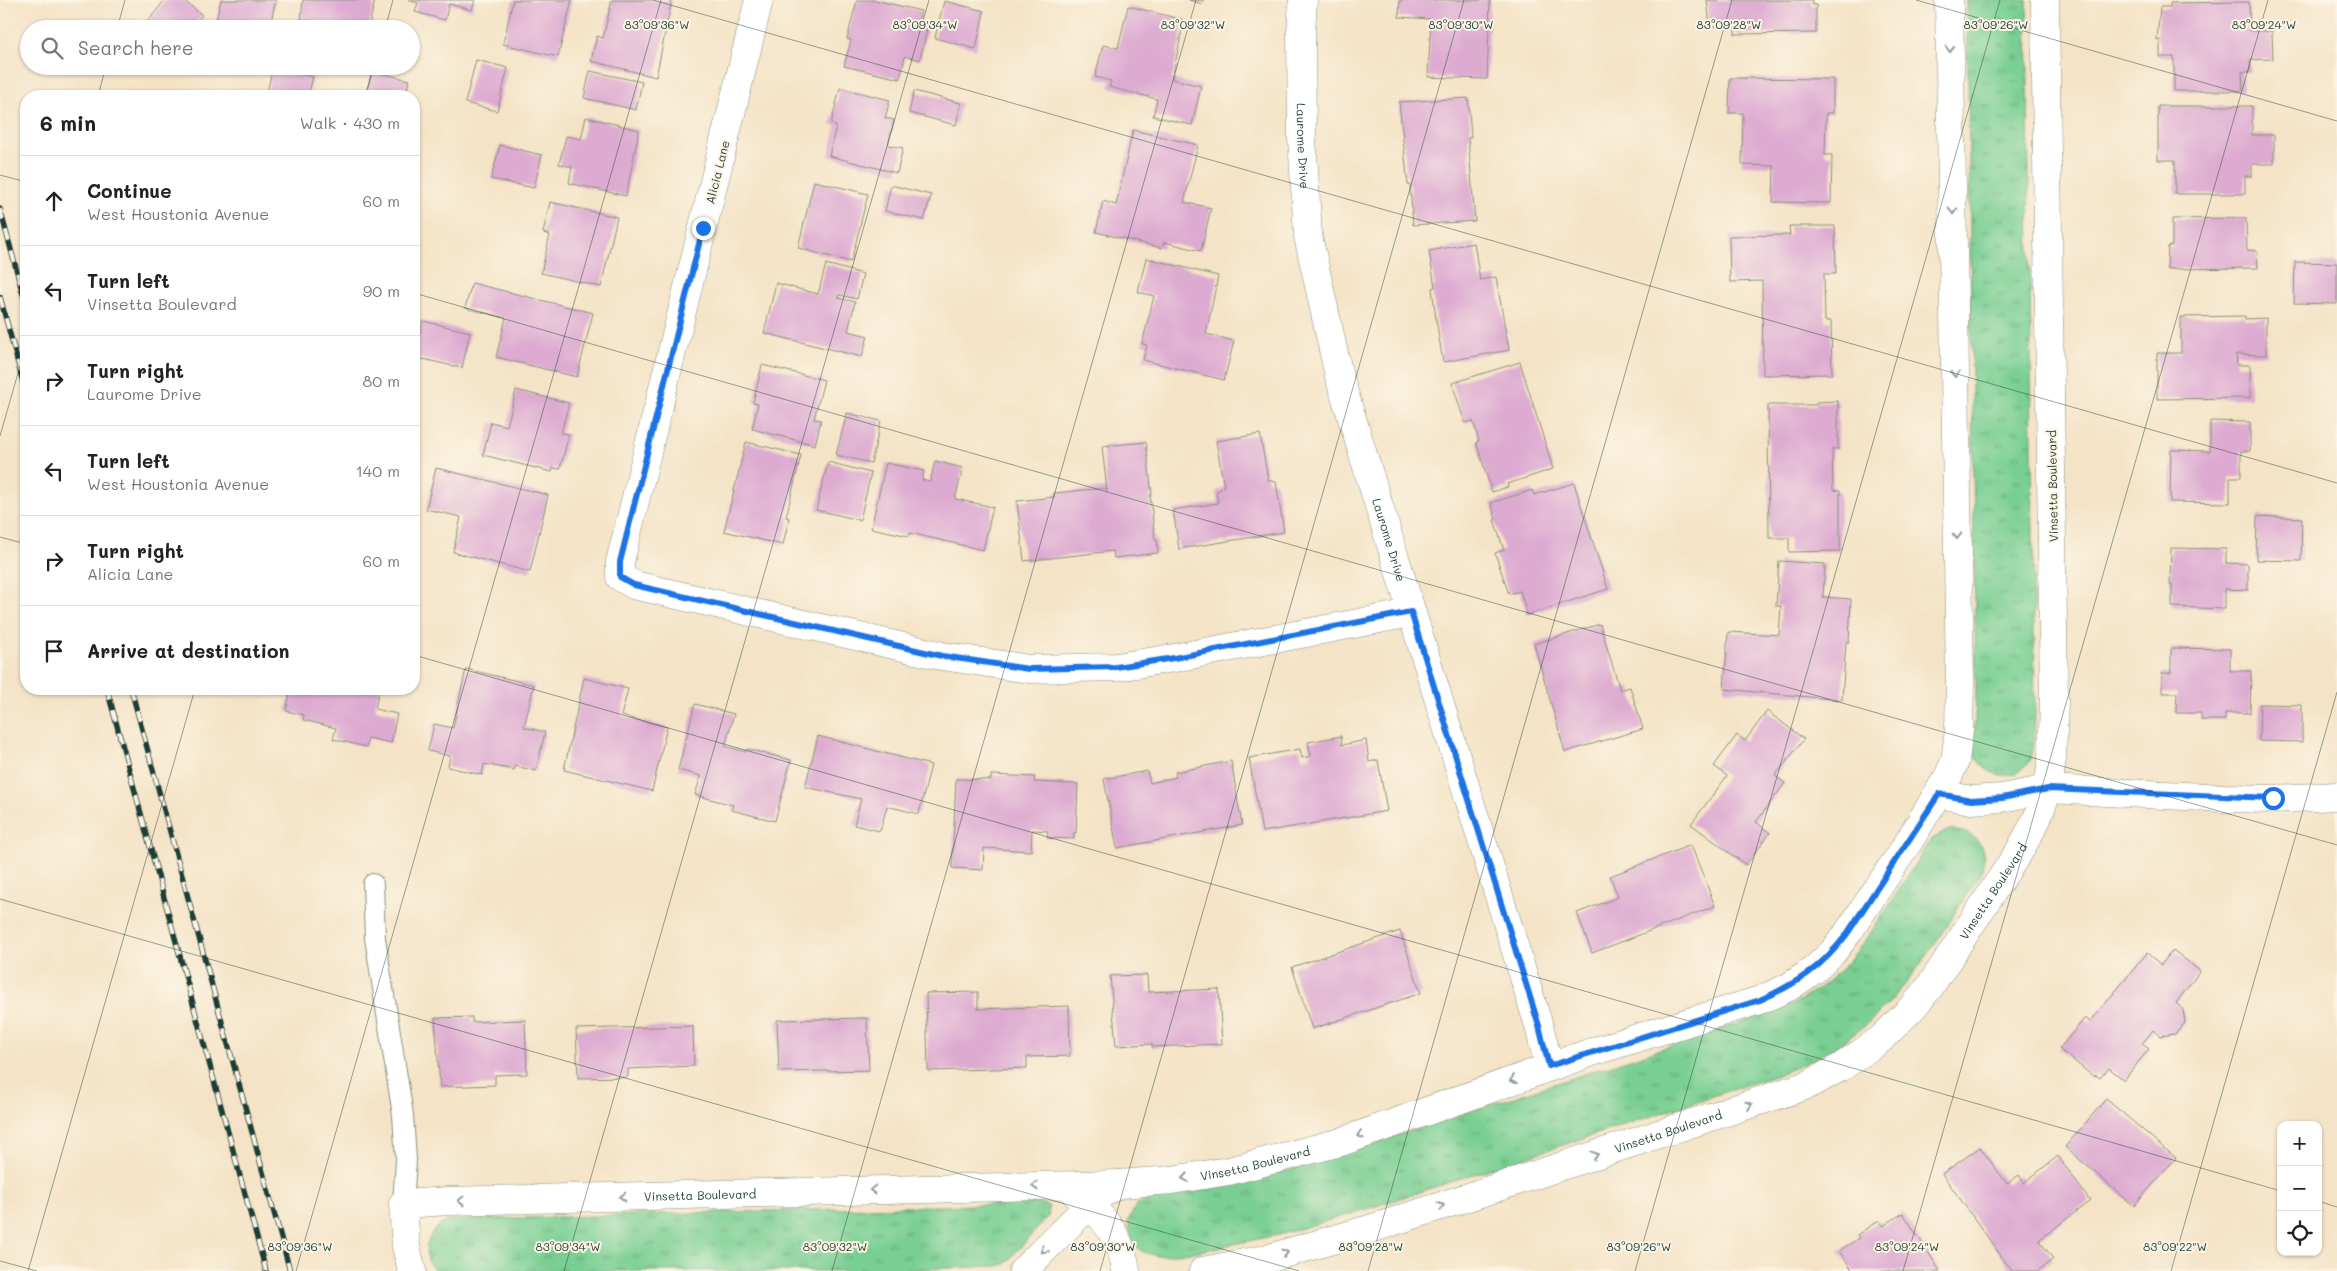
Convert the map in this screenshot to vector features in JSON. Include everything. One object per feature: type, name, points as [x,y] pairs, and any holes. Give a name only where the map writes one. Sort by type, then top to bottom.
[{"type":"street","name":"Alicia Lane","points":[[759,0],[620,562],[620,577],[634,585],[942,656],[1029,669],[1116,667],[1232,647],[1411,612]]},
{"type":"street","name":"Laurome Drive","points":[[1303,0],[1301,32],[1302,137],[1308,236],[1339,376],[1539,1026],[1549,1066]]},
{"type":"street","name":"Vinsetta Boulevard","points":[[403,1204],[449,1201],[1119,1184],[1172,1180],[1229,1171],[1281,1158],[1412,1118],[1549,1066],[1760,1000],[1789,987],[1814,970],[1833,952],[1847,934],[1939,794],[1955,761],[1959,730],[1949,0]]},
{"type":"street","name":"Vinsetta Boulevard","points":[[1203,1271],[1270,1258],[1380,1226],[1808,1085],[1843,1066],[1881,1039],[1929,988],[2020,850],[2037,819],[2048,789],[2052,759],[2054,702],[2045,0]]},
{"type":"street","points":[[1939,794],[1971,800],[2002,798],[2048,789],[2222,798],[2337,796]]},
{"type":"street","points":[[1023,1271],[1090,1204],[1119,1184]]},
{"type":"street","points":[[1065,1186],[1090,1204],[1107,1222],[1125,1258],[1126,1271]]},
{"type":"street","points":[[403,1204],[406,1246],[412,1271]]},
{"type":"lane","points":[[372,884],[375,938],[403,1115],[406,1160],[403,1204]]},
{"type":"green space","points":[[1967,0],[2027,0],[2035,716],[2034,744],[2030,759],[2024,768],[2016,773],[2007,775],[1989,771],[1976,757],[1974,747],[1976,694]]},
{"type":"green space","points":[[1949,830],[1967,834],[1979,843],[1983,850],[1984,858],[1979,876],[1921,964],[1895,996],[1869,1022],[1843,1042],[1816,1058],[1771,1077],[1361,1211],[1278,1235],[1200,1251],[1157,1256],[1141,1251],[1132,1241],[1128,1221],[1136,1205],[1142,1201],[1236,1184],[1295,1169],[1788,1007],[1818,989],[1844,966],[1867,939],[1927,845],[1932,839]]},
{"type":"green space","points":[[1040,1203],[1049,1207],[1048,1217],[1005,1264],[996,1266],[884,1271],[435,1271],[430,1264],[426,1248],[428,1241],[437,1228],[451,1220]]},
{"type":"building","points":[[165,0],[183,0],[202,15],[198,20],[149,20]]},
{"type":"building","points":[[221,0],[276,0],[271,20],[216,20]]},
{"type":"building","points":[[303,0],[375,0],[370,20],[301,19]]},
{"type":"building","points":[[408,0],[475,0],[472,10],[449,4],[445,20],[415,12],[418,3]]},
{"type":"building","points":[[513,0],[572,0],[558,57],[503,44]]},
{"type":"building","points":[[612,0],[672,0],[656,77],[591,61],[597,36],[603,38]]},
{"type":"building","points":[[857,0],[875,0],[921,11],[917,27],[927,29],[920,60],[905,56],[900,79],[844,66],[851,40],[847,39]]},
{"type":"building","points":[[1189,0],[1203,0],[1202,4]]},
{"type":"building","points":[[1400,0],[1490,0],[1487,79],[1428,77],[1431,19],[1399,17]]},
{"type":"building","points":[[1707,0],[1812,0],[1812,5],[1816,5],[1816,33],[1735,34],[1735,27],[1710,26]]},
{"type":"building","points":[[944,1],[984,11],[976,49],[935,38]]},
{"type":"building","points":[[2249,2],[2250,31],[2272,31],[2273,59],[2250,60],[2250,72],[2242,72],[2243,91],[2174,91],[2174,57],[2160,57],[2160,40],[2157,40],[2160,7],[2170,7],[2170,3]]},
{"type":"building","points":[[1128,6],[1184,20],[1172,79],[1201,86],[1192,125],[1153,116],[1157,99],[1109,87],[1111,81],[1095,77],[1103,45],[1118,48]]},
{"type":"building","points":[[476,60],[508,68],[497,111],[465,103]]},
{"type":"building","points":[[590,71],[642,82],[636,110],[584,98]]},
{"type":"building","points":[[271,75],[305,75],[313,77],[310,90],[267,90]]},
{"type":"building","points":[[371,75],[388,75],[409,80],[407,90],[367,90]]},
{"type":"building","points":[[1730,78],[1833,79],[1833,113],[1826,113],[1825,155],[1832,155],[1831,203],[1773,202],[1774,166],[1742,165],[1743,113],[1729,113]]},
{"type":"building","points":[[840,88],[890,100],[885,118],[894,120],[888,145],[903,148],[897,173],[829,156],[836,126],[831,124]]},
{"type":"building","points":[[914,91],[961,103],[956,125],[909,113]]},
{"type":"building","points":[[1468,98],[1471,137],[1468,138],[1475,221],[1413,225],[1410,185],[1408,185],[1399,102]]},
{"type":"building","points":[[2158,106],[2252,106],[2252,135],[2274,135],[2274,164],[2252,164],[2252,176],[2245,176],[2245,194],[2175,194],[2175,160],[2158,160]]},
{"type":"building","points":[[586,117],[639,130],[626,196],[569,183],[572,167],[559,164],[566,136],[581,139]]},
{"type":"building","points":[[1133,130],[1198,145],[1184,202],[1211,208],[1201,251],[1164,242],[1162,248],[1096,232],[1103,201],[1116,205]]},
{"type":"building","points":[[500,145],[542,155],[534,188],[491,179]]},
{"type":"building","points":[[814,181],[868,194],[851,262],[798,248]]},
{"type":"building","points":[[891,185],[931,195],[924,220],[885,211]]},
{"type":"building","points":[[550,202],[617,217],[601,287],[541,273],[550,235],[543,233]]},
{"type":"building","points":[[2246,218],[2247,250],[2257,251],[2258,268],[2167,269],[2168,246],[2172,246],[2172,219]]},
{"type":"building","points":[[1789,226],[1835,226],[1836,274],[1824,274],[1825,321],[1831,321],[1832,374],[1763,375],[1762,281],[1730,282],[1729,236],[1790,235]]},
{"type":"building","points":[[1474,243],[1480,280],[1496,277],[1509,350],[1443,362],[1432,288],[1435,287],[1429,251]]},
{"type":"building","points":[[1146,258],[1218,276],[1206,334],[1234,341],[1224,380],[1143,360],[1147,345],[1142,344],[1154,296],[1138,292]]},
{"type":"building","points":[[2295,262],[2337,263],[2337,304],[2294,303]]},
{"type":"building","points":[[826,264],[863,274],[857,299],[839,295],[838,298],[855,302],[848,331],[868,336],[862,357],[764,333],[776,283],[818,294]]},
{"type":"building","points":[[472,283],[593,313],[577,377],[496,357],[506,318],[465,308]]},
{"type":"building","points":[[2245,316],[2245,319],[2266,318],[2266,355],[2236,354],[2237,365],[2250,365],[2250,398],[2157,399],[2157,353],[2181,353],[2181,317]]},
{"type":"building","points":[[423,321],[470,332],[462,368],[420,358],[420,333]]},
{"type":"building","points":[[1520,362],[1553,469],[1507,484],[1508,487],[1492,492],[1476,442],[1479,441],[1473,421],[1465,423],[1452,383]]},
{"type":"building","points":[[762,365],[824,380],[814,419],[821,420],[815,445],[752,429],[758,404],[753,403]]},
{"type":"building","points":[[516,390],[569,403],[561,433],[569,434],[560,469],[553,468],[552,472],[483,455],[491,422],[507,426]]},
{"type":"building","points":[[1838,401],[1838,449],[1832,449],[1833,490],[1840,491],[1840,551],[1789,552],[1789,538],[1769,538],[1768,405],[1816,405],[1816,402]]},
{"type":"building","points":[[847,413],[881,421],[871,463],[836,455]]},
{"type":"building","points":[[2210,421],[2250,422],[2250,451],[2241,451],[2241,477],[2230,477],[2230,503],[2170,502],[2171,450],[2210,451]]},
{"type":"building","points":[[1260,434],[1268,480],[1276,482],[1284,532],[1179,549],[1173,510],[1218,503],[1216,492],[1224,487],[1216,441]]},
{"type":"building","points":[[746,442],[801,455],[786,517],[789,518],[783,545],[724,531]]},
{"type":"building","points":[[1146,442],[1152,495],[1150,495],[1158,553],[1114,558],[1113,551],[1024,561],[1017,501],[1054,497],[1054,493],[1105,488],[1107,491],[1102,446]]},
{"type":"building","points":[[935,461],[963,468],[955,499],[993,507],[983,550],[910,533],[909,536],[871,528],[886,463],[924,471],[922,480],[930,482]]},
{"type":"building","points":[[828,462],[871,473],[860,520],[816,510]]},
{"type":"building","points":[[436,468],[548,495],[530,572],[453,552],[461,517],[426,509]]},
{"type":"building","points":[[1574,483],[1608,589],[1527,615],[1520,591],[1509,594],[1495,553],[1504,550],[1494,520],[1496,519],[1491,503],[1532,490],[1534,495]]},
{"type":"building","points":[[2257,516],[2302,518],[2301,561],[2256,560]]},
{"type":"building","points":[[2171,548],[2226,549],[2226,563],[2248,564],[2248,590],[2225,589],[2225,609],[2172,607],[2172,584],[2170,584]]},
{"type":"building","points":[[1779,561],[1825,564],[1823,597],[1851,599],[1849,642],[1846,642],[1842,700],[1724,689],[1728,632],[1779,635],[1781,606],[1776,606]]},
{"type":"building","points":[[1600,624],[1620,690],[1630,687],[1643,729],[1565,752],[1534,644]]},
{"type":"building","points":[[2171,648],[2230,649],[2230,671],[2251,671],[2250,713],[2225,713],[2225,720],[2201,720],[2201,713],[2176,713],[2177,693],[2162,693],[2162,673],[2171,673]]},
{"type":"building","points":[[466,669],[534,685],[524,727],[545,732],[536,771],[515,766],[514,770],[484,764],[482,775],[448,767],[450,756],[428,751],[434,724],[453,728]]},
{"type":"building","points":[[584,678],[628,689],[621,716],[667,727],[652,791],[564,770]]},
{"type":"building","points":[[290,695],[378,695],[375,709],[397,714],[391,743],[368,738],[366,747],[333,739],[336,728],[303,720],[304,715],[286,711]]},
{"type":"building","points":[[695,704],[734,714],[725,746],[746,752],[747,749],[791,760],[775,821],[731,810],[733,805],[695,795],[701,776],[678,770]]},
{"type":"building","points":[[2260,704],[2302,705],[2302,742],[2259,741]]},
{"type":"building","points":[[1767,711],[1804,739],[1775,776],[1785,783],[1756,822],[1770,833],[1746,865],[1691,824],[1727,776],[1714,766],[1737,735],[1745,741]]},
{"type":"building","points":[[818,736],[931,765],[919,814],[887,806],[880,831],[854,825],[861,799],[805,787]]},
{"type":"building","points":[[1341,736],[1342,745],[1366,740],[1369,762],[1378,760],[1387,811],[1262,832],[1249,758],[1300,749],[1302,758],[1311,756],[1308,742]]},
{"type":"building","points":[[1231,761],[1242,825],[1117,848],[1104,779],[1147,771],[1150,783],[1176,777],[1175,772]]},
{"type":"building","points":[[991,775],[1035,777],[1034,782],[1078,784],[1076,833],[1074,832],[1074,839],[1047,838],[1048,831],[1032,830],[1031,851],[984,848],[983,870],[952,868],[956,779],[991,780]]},
{"type":"building","points":[[1691,845],[1715,906],[1592,953],[1577,913],[1618,897],[1610,876]]},
{"type":"building","points":[[1400,931],[1421,993],[1312,1029],[1292,967]]},
{"type":"building","points":[[2173,950],[2200,971],[2176,1003],[2183,1009],[2185,1023],[2175,1034],[2160,1036],[2153,1030],[2142,1044],[2149,1049],[2124,1080],[2109,1068],[2100,1078],[2096,1075],[2094,1077],[2059,1049],[2085,1018],[2090,1022],[2147,953],[2161,965]]},
{"type":"building","points":[[1147,975],[1148,992],[1219,989],[1222,1044],[1152,1047],[1152,1044],[1116,1046],[1110,976]]},
{"type":"building","points":[[978,992],[978,1009],[1069,1006],[1070,1056],[1027,1057],[1027,1068],[928,1071],[926,993]]},
{"type":"building","points":[[472,1017],[472,1022],[525,1020],[527,1074],[495,1075],[495,1085],[440,1087],[435,1018]]},
{"type":"building","points":[[867,1018],[869,1070],[779,1072],[777,1020]]},
{"type":"building","points":[[693,1026],[694,1066],[628,1069],[628,1077],[578,1078],[576,1029]]},
{"type":"building","points":[[2106,1099],[2176,1158],[2134,1206],[2065,1147]]},
{"type":"building","points":[[1980,1147],[2007,1184],[2019,1175],[2024,1183],[2058,1156],[2090,1201],[2039,1240],[2053,1259],[2038,1271],[2012,1271],[1942,1174]]},
{"type":"building","points":[[1903,1213],[1940,1271],[1853,1271],[1839,1251],[1859,1238],[1857,1235],[1879,1220],[1883,1226]]},
{"type":"railway","points":[[0,209],[20,283]]},
{"type":"railway","points":[[0,297],[20,371]]},
{"type":"railway","points":[[109,695],[266,1271]]},
{"type":"railway","points":[[133,695],[290,1271]]},
{"type":"route","points":[[703,228],[620,562],[620,577],[634,585],[942,656],[1029,669],[1116,667],[1368,622],[1411,612],[1539,1026],[1549,1066],[1760,1000],[1789,987],[1814,970],[1833,952],[1847,934],[1939,794],[1971,800],[2002,798],[2048,789],[2222,798],[2273,798]]}]
